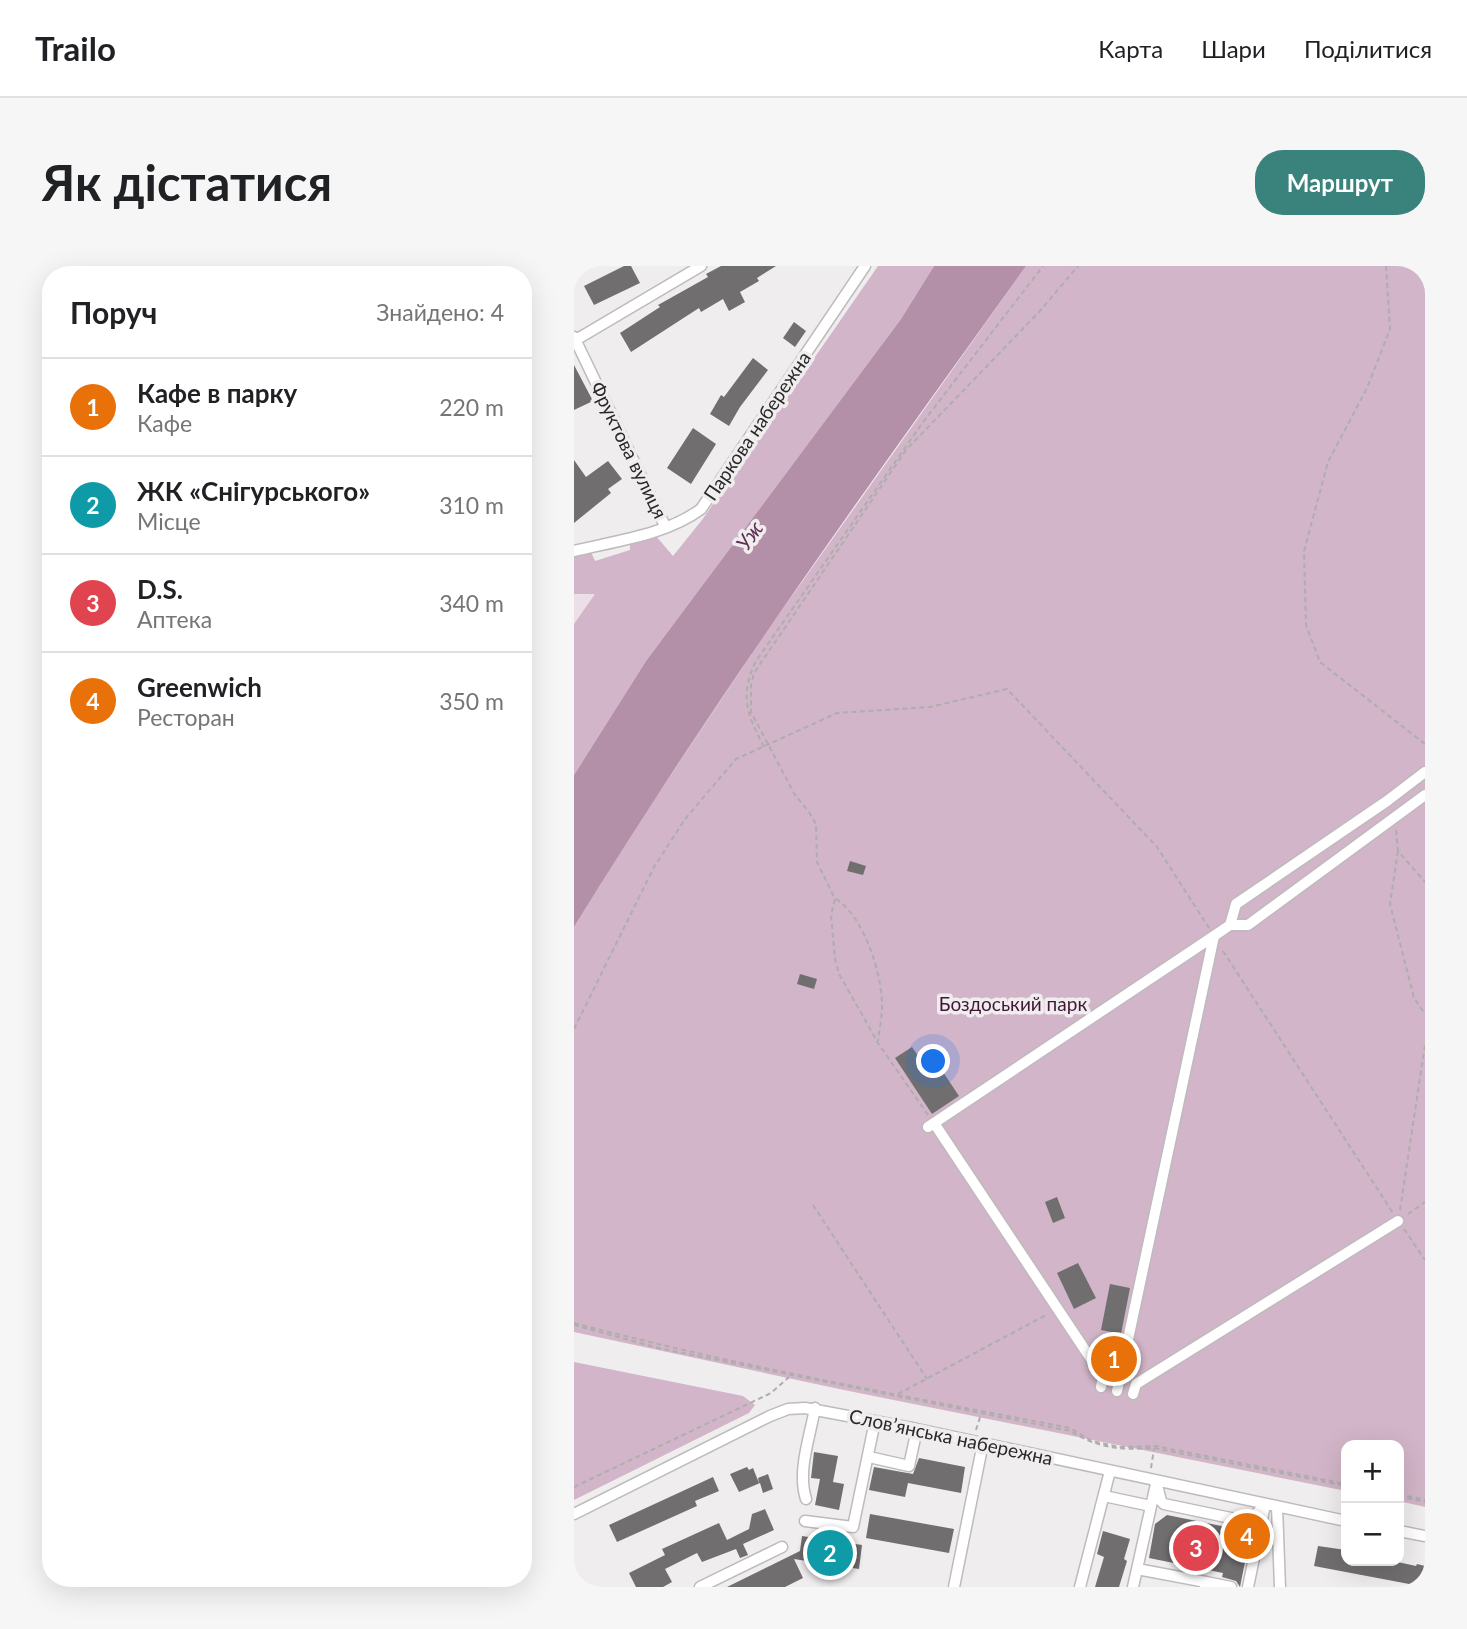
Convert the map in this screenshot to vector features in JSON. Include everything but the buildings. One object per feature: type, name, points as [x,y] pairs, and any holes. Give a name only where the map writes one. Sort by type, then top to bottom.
[{"type":"street","points":[[575,339],[701,266]]},
{"type":"street","name":"Паркова набережна","points":[[574,551],[687,519],[701,509],[865,266]]},
{"type":"street","name":"Фруктова вулиця","points":[[575,339],[665,526]]},
{"type":"street","points":[[1230,925],[1236,904],[1425,772]]},
{"type":"street","points":[[1101,1387],[1103,1377],[931,1125],[1230,925],[1248,925],[1425,795]]},
{"type":"street","points":[[1117,1391],[1214,936]]},
{"type":"street","points":[[1133,1394],[1136,1384],[1398,1221]]},
{"type":"street","points":[[806,1499],[802,1486],[803,1472],[815,1408]]},
{"type":"street","name":"Словʼянська набережна","points":[[574,1514],[770,1416],[788,1409],[815,1408],[1341,1520]]},
{"type":"street","points":[[805,1521],[853,1527],[875,1421]]},
{"type":"street","points":[[869,1457],[909,1466],[918,1429]]},
{"type":"street","points":[[954,1587],[982,1443]]},
{"type":"street","points":[[1080,1587],[1110,1471]]},
{"type":"street","points":[[1152,1480],[1164,1504],[1245,1521],[1251,1519],[1265,1505]]},
{"type":"street","points":[[1133,1587],[1151,1506],[1152,1480]]},
{"type":"street","points":[[1104,1496],[1151,1506]]},
{"type":"street","points":[[1248,1587],[1265,1505]]},
{"type":"street","points":[[1277,1507],[1284,1586]]},
{"type":"street","points":[[1404,1532],[1425,1536]]},
{"type":"street","points":[[700,1587],[782,1547]]},
{"type":"street","points":[[1137,1569],[1231,1587]]},
{"type":"path","points":[[878,1043],[882,1007],[873,957],[853,915],[847,905],[835,899],[817,862],[816,824],[795,795],[749,718],[747,684],[756,661],[923,422],[1043,266]]},
{"type":"path","points":[[766,747],[751,712],[754,673],[906,450],[1039,313],[1078,266]]},
{"type":"path","points":[[1386,266],[1390,328],[1367,388],[1328,462],[1304,551],[1306,625],[1320,662],[1425,744]]},
{"type":"path","points":[[574,1029],[654,867],[685,819],[736,759],[837,713],[930,707],[1007,689],[1157,847],[1425,1259]]},
{"type":"path","points":[[1397,817],[1398,851],[1390,904],[1414,998],[1425,1014]]},
{"type":"path","points":[[1398,851],[1425,881]]},
{"type":"path","points":[[835,899],[831,915],[839,974],[878,1043],[931,1125]]},
{"type":"path","points":[[1398,1221],[1425,1045]]},
{"type":"path","points":[[1398,1221],[1425,1202]]},
{"type":"path","points":[[813,1205],[927,1379]]},
{"type":"path","points":[[897,1395],[1058,1309]]},
{"type":"path","points":[[574,1324],[658,1348],[790,1376],[1070,1428],[1092,1441],[1120,1447],[1156,1446],[1341,1484]]},
{"type":"path","points":[[574,1324],[668,1348],[1070,1431],[1090,1443],[1122,1450],[1154,1448],[1341,1484]]},
{"type":"path","points":[[574,1487],[771,1393],[790,1376]]},
{"type":"path","points":[[976,1430],[981,1413]]},
{"type":"path","points":[[1152,1480],[1154,1448]]},
{"type":"path","points":[[1404,1496],[1425,1501]]},
{"type":"shaded area","points":[[574,594],[596,594],[574,624]]},
{"type":"green space","points":[[878,266],[934,266],[901,319],[646,661],[574,775],[574,624],[595,594],[574,594],[574,557],[591,552],[595,561],[630,550],[630,542],[656,536],[673,556],[702,520]]},
{"type":"green space","name":"Боздоський парк","points":[[1026,266],[1425,266],[1425,1507],[1404,1502],[1404,1440],[1341,1440],[1341,1490],[844,1390],[574,1332],[574,927],[634,830],[765,634]]},
{"type":"green space","points":[[574,1362],[743,1396],[755,1405],[749,1413],[574,1500]]},
{"type":"water","name":"Уж","points":[[934,266],[1026,266],[851,510],[737,675],[574,927],[574,775],[646,661],[901,319]]},
{"type":"place","name":"Кафе в парку","points":[[1114,1359]]},
{"type":"place","name":"Greenwich","points":[[1247,1536]]},
{"type":"place","name":"D.S.","points":[[1196,1548]]},
{"type":"place","name":"ЖК «Снігурського»","points":[[830,1553]]}]
